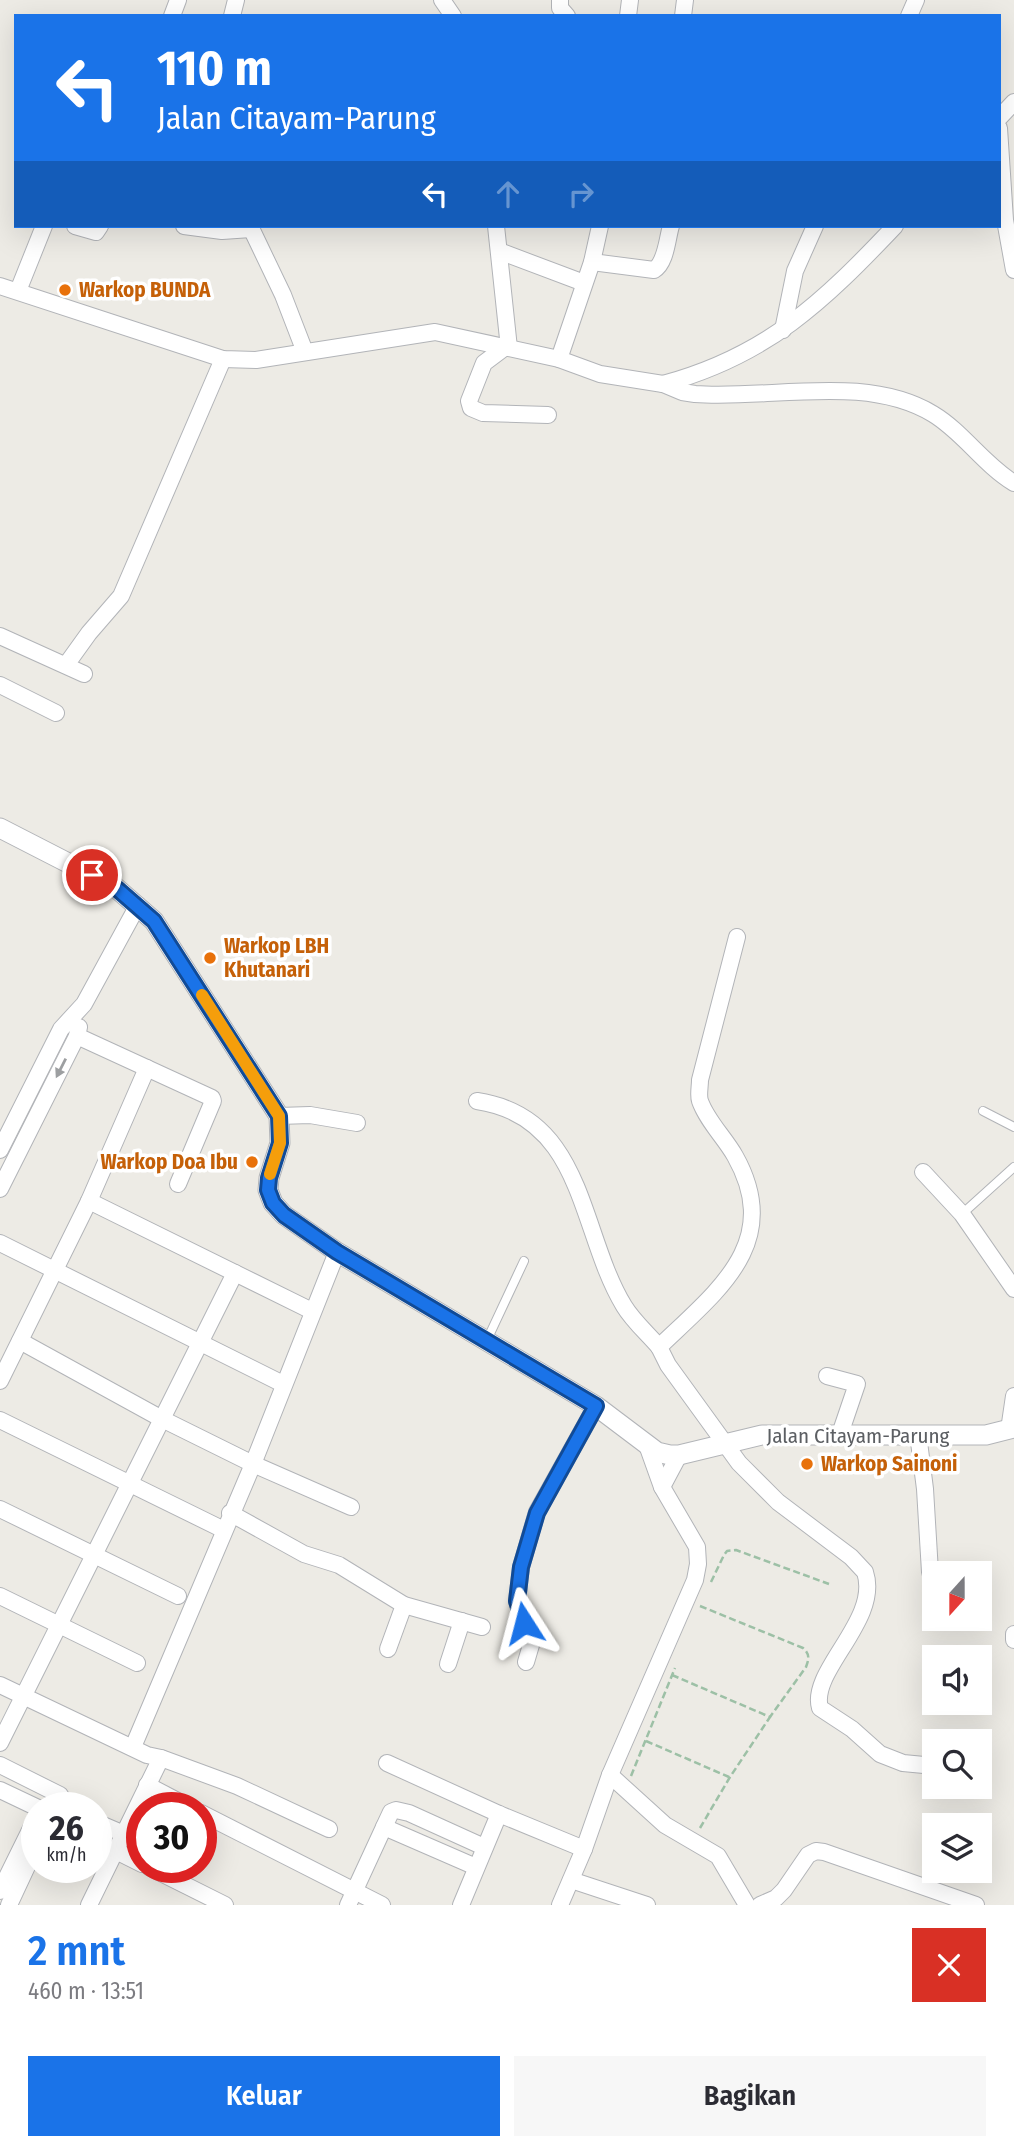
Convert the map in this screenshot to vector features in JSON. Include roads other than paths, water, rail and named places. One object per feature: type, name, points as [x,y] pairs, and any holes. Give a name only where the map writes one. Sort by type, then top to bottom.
[{"type":"street","points":[[1001,116],[1014,102]]},
{"type":"street","points":[[1001,159],[1005,220],[1014,270]]},
{"type":"street","points":[[18,291],[43,228]]},
{"type":"street","points":[[81,228],[96,232],[99,228]]},
{"type":"street","points":[[199,228],[222,231],[244,228]]},
{"type":"street","points":[[251,228],[283,295],[305,352]]},
{"type":"street","points":[[496,228],[501,350]]},
{"type":"street","points":[[559,359],[592,262],[597,228]]},
{"type":"street","points":[[592,262],[654,270],[662,262],[670,228]]},
{"type":"street","points":[[783,330],[795,271],[813,228]]},
{"type":"street","points":[[663,384],[695,376],[729,362],[783,330],[833,289],[893,228]]},
{"type":"street","points":[[499,251],[584,283]]},
{"type":"street","points":[[0,286],[223,359],[256,360],[435,332],[501,350],[532,352],[620,379],[663,384],[682,392],[708,395],[831,391],[891,398],[915,405],[949,425],[998,473],[1014,483]]},
{"type":"street","points":[[501,350],[484,363],[469,401],[471,408],[483,413],[548,415]]},
{"type":"street","points":[[65,665],[121,596],[223,359]]},
{"type":"street","points":[[0,636],[84,674]]},
{"type":"street","points":[[0,685],[56,713]]},
{"type":"street","points":[[0,828],[115,887],[154,921],[279,1116],[280,1143],[268,1190],[273,1203],[301,1229],[596,1406],[647,1445],[664,1454],[692,1452]]},
{"type":"street","points":[[0,1150],[61,1029],[84,1004],[138,905]]},
{"type":"street","points":[[659,1347],[733,1270],[746,1245],[754,1218],[750,1191],[736,1157],[700,1101],[700,1080],[737,937]]},
{"type":"street","points":[[0,1189],[77,1036],[84,1004]]},
{"type":"street","points":[[77,1036],[209,1096],[213,1101],[178,1184]]},
{"type":"street","points":[[0,1381],[89,1201],[148,1068]]},
{"type":"street","points":[[477,1101],[496,1104],[526,1117],[554,1145],[579,1192],[624,1307],[659,1347],[668,1365],[739,1463],[778,1503],[851,1557],[865,1572],[867,1590],[860,1616],[817,1699],[820,1708],[852,1729],[880,1754],[903,1763],[922,1765]]},
{"type":"street","points":[[279,1116],[310,1115],[357,1123]]},
{"type":"street","points":[[923,1172],[962,1214],[1014,1289]]},
{"type":"street","points":[[89,1201],[312,1311]]},
{"type":"street","points":[[0,1243],[283,1384]]},
{"type":"street","points":[[133,1747],[253,1464],[337,1252]]},
{"type":"street","points":[[0,1744],[235,1272]]},
{"type":"street","points":[[20,1341],[162,1419],[253,1464],[351,1507]]},
{"type":"street","points":[[827,1376],[857,1384],[841,1434]]},
{"type":"street","points":[[1011,1429],[1014,1396]]},
{"type":"street","points":[[526,1662],[531,1645],[517,1601],[521,1567],[537,1513],[596,1406]]},
{"type":"street","points":[[0,1420],[223,1530]]},
{"type":"street","name":"Jalan Citayam-Parung","points":[[692,1452],[762,1435],[986,1435],[1011,1429]]},
{"type":"street","points":[[918,1434],[929,1561]]},
{"type":"street","points":[[560,1905],[610,1775],[695,1580],[697,1547],[662,1487],[647,1445]]},
{"type":"street","points":[[662,1487],[692,1452]]},
{"type":"street","points":[[0,1509],[178,1596]]},
{"type":"street","points":[[230,1513],[304,1555],[339,1564],[404,1605],[482,1627]]},
{"type":"street","points":[[0,1596],[136,1663]]},
{"type":"street","points":[[388,1649],[404,1605]]},
{"type":"street","points":[[448,1664],[462,1621]]},
{"type":"street","points":[[1014,1634],[1014,1640]]},
{"type":"street","points":[[0,1685],[147,1755],[237,1786],[330,1829]]},
{"type":"street","points":[[89,1905],[161,1758]]},
{"type":"street","points":[[387,1763],[583,1849]]},
{"type":"street","points":[[0,1765],[44,1792]]},
{"type":"street","points":[[610,1775],[665,1825],[718,1856],[747,1905]]},
{"type":"street","points":[[147,1786],[159,1792]]},
{"type":"street","points":[[0,1790],[21,1800]]},
{"type":"street","points":[[351,1898],[391,1812],[396,1810],[409,1813],[484,1847]]},
{"type":"street","points":[[461,1905],[499,1814]]},
{"type":"street","points":[[217,1822],[351,1898],[382,1905]]},
{"type":"street","points":[[384,1826],[476,1867]]},
{"type":"street","points":[[112,1829],[124,1834]]},
{"type":"street","points":[[0,1891],[21,1848]]},
{"type":"street","points":[[116,1851],[126,1856]]},
{"type":"street","points":[[764,1903],[776,1898],[808,1855],[816,1851],[976,1905]]},
{"type":"street","points":[[9,1905],[21,1879]]},
{"type":"street","points":[[571,1880],[646,1905]]},
{"type":"street","points":[[181,1883],[225,1905]]},
{"type":"lane","points":[[983,1111],[1014,1127]]},
{"type":"lane","points":[[962,1214],[1014,1167]]},
{"type":"lane","points":[[487,1340],[524,1261]]},
{"type":"place","name":"Warkop BUNDA","points":[[65,290]]},
{"type":"place","name":"Warkop LBH Khutanari","points":[[210,958]]},
{"type":"place","name":"Warkop Doa Ibu","points":[[252,1162]]},
{"type":"place","name":"Warkop Sainoni","points":[[807,1464]]}]
